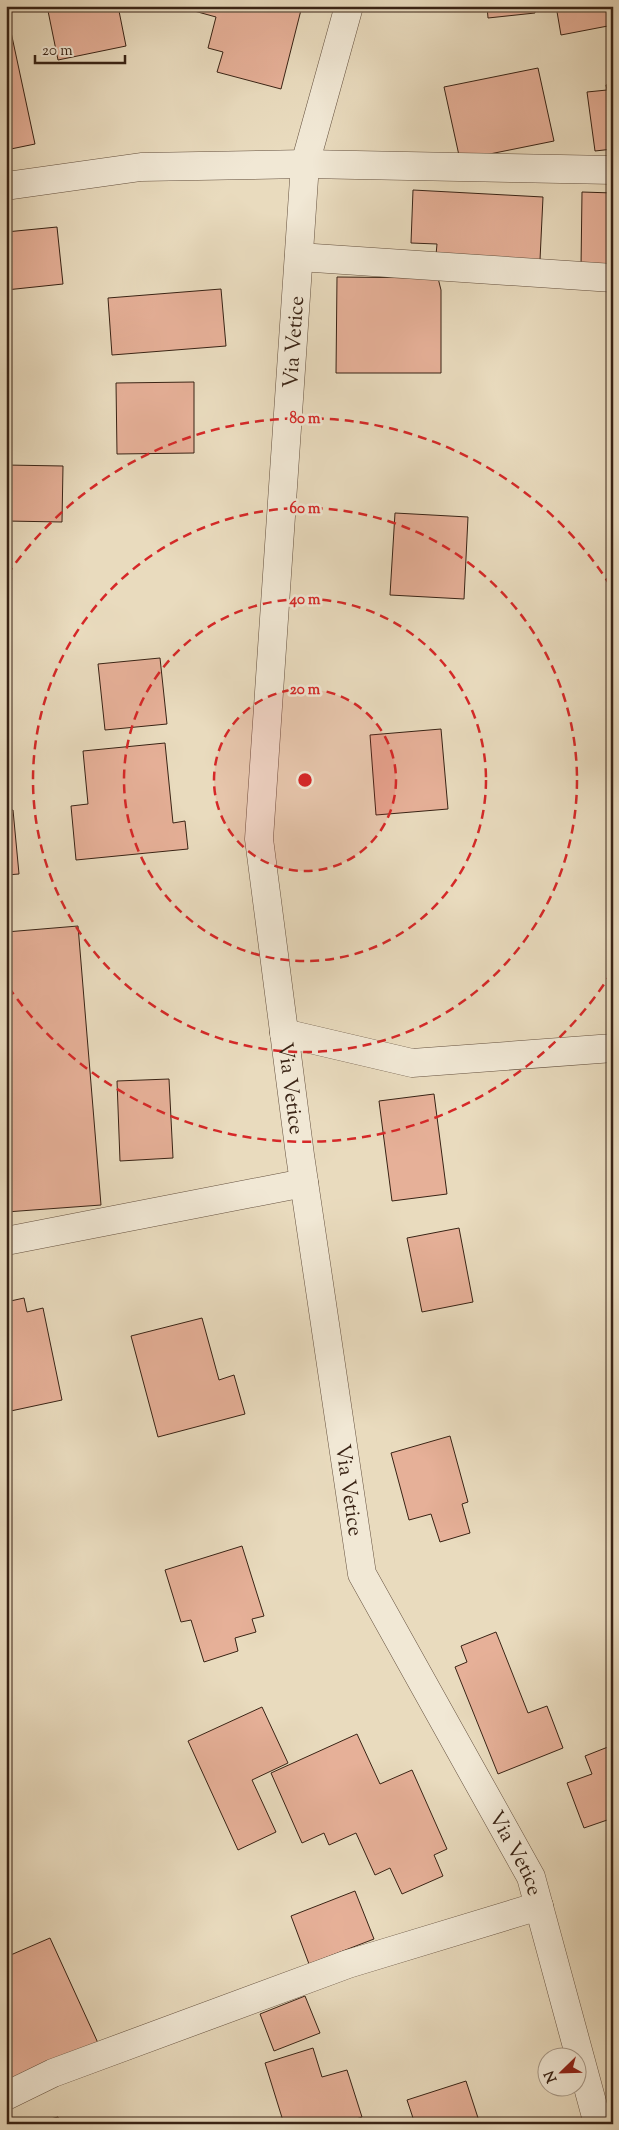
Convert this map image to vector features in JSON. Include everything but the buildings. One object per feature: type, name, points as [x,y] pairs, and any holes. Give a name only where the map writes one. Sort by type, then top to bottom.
[{"type":"street","name":"Via Vetice","points":[[349,6],[305,164],[259,839],[304,1183],[362,1574],[531,1877],[598,2124]]},
{"type":"street","points":[[6,186],[141,167],[305,164],[613,170]]},
{"type":"street","points":[[299,257],[613,278]]},
{"type":"street","points":[[284,1033],[412,1063],[613,1048]]},
{"type":"street","points":[[6,1241],[304,1183]]},
{"type":"street","points":[[6,2096],[53,2073],[348,1964],[539,1906]]}]
